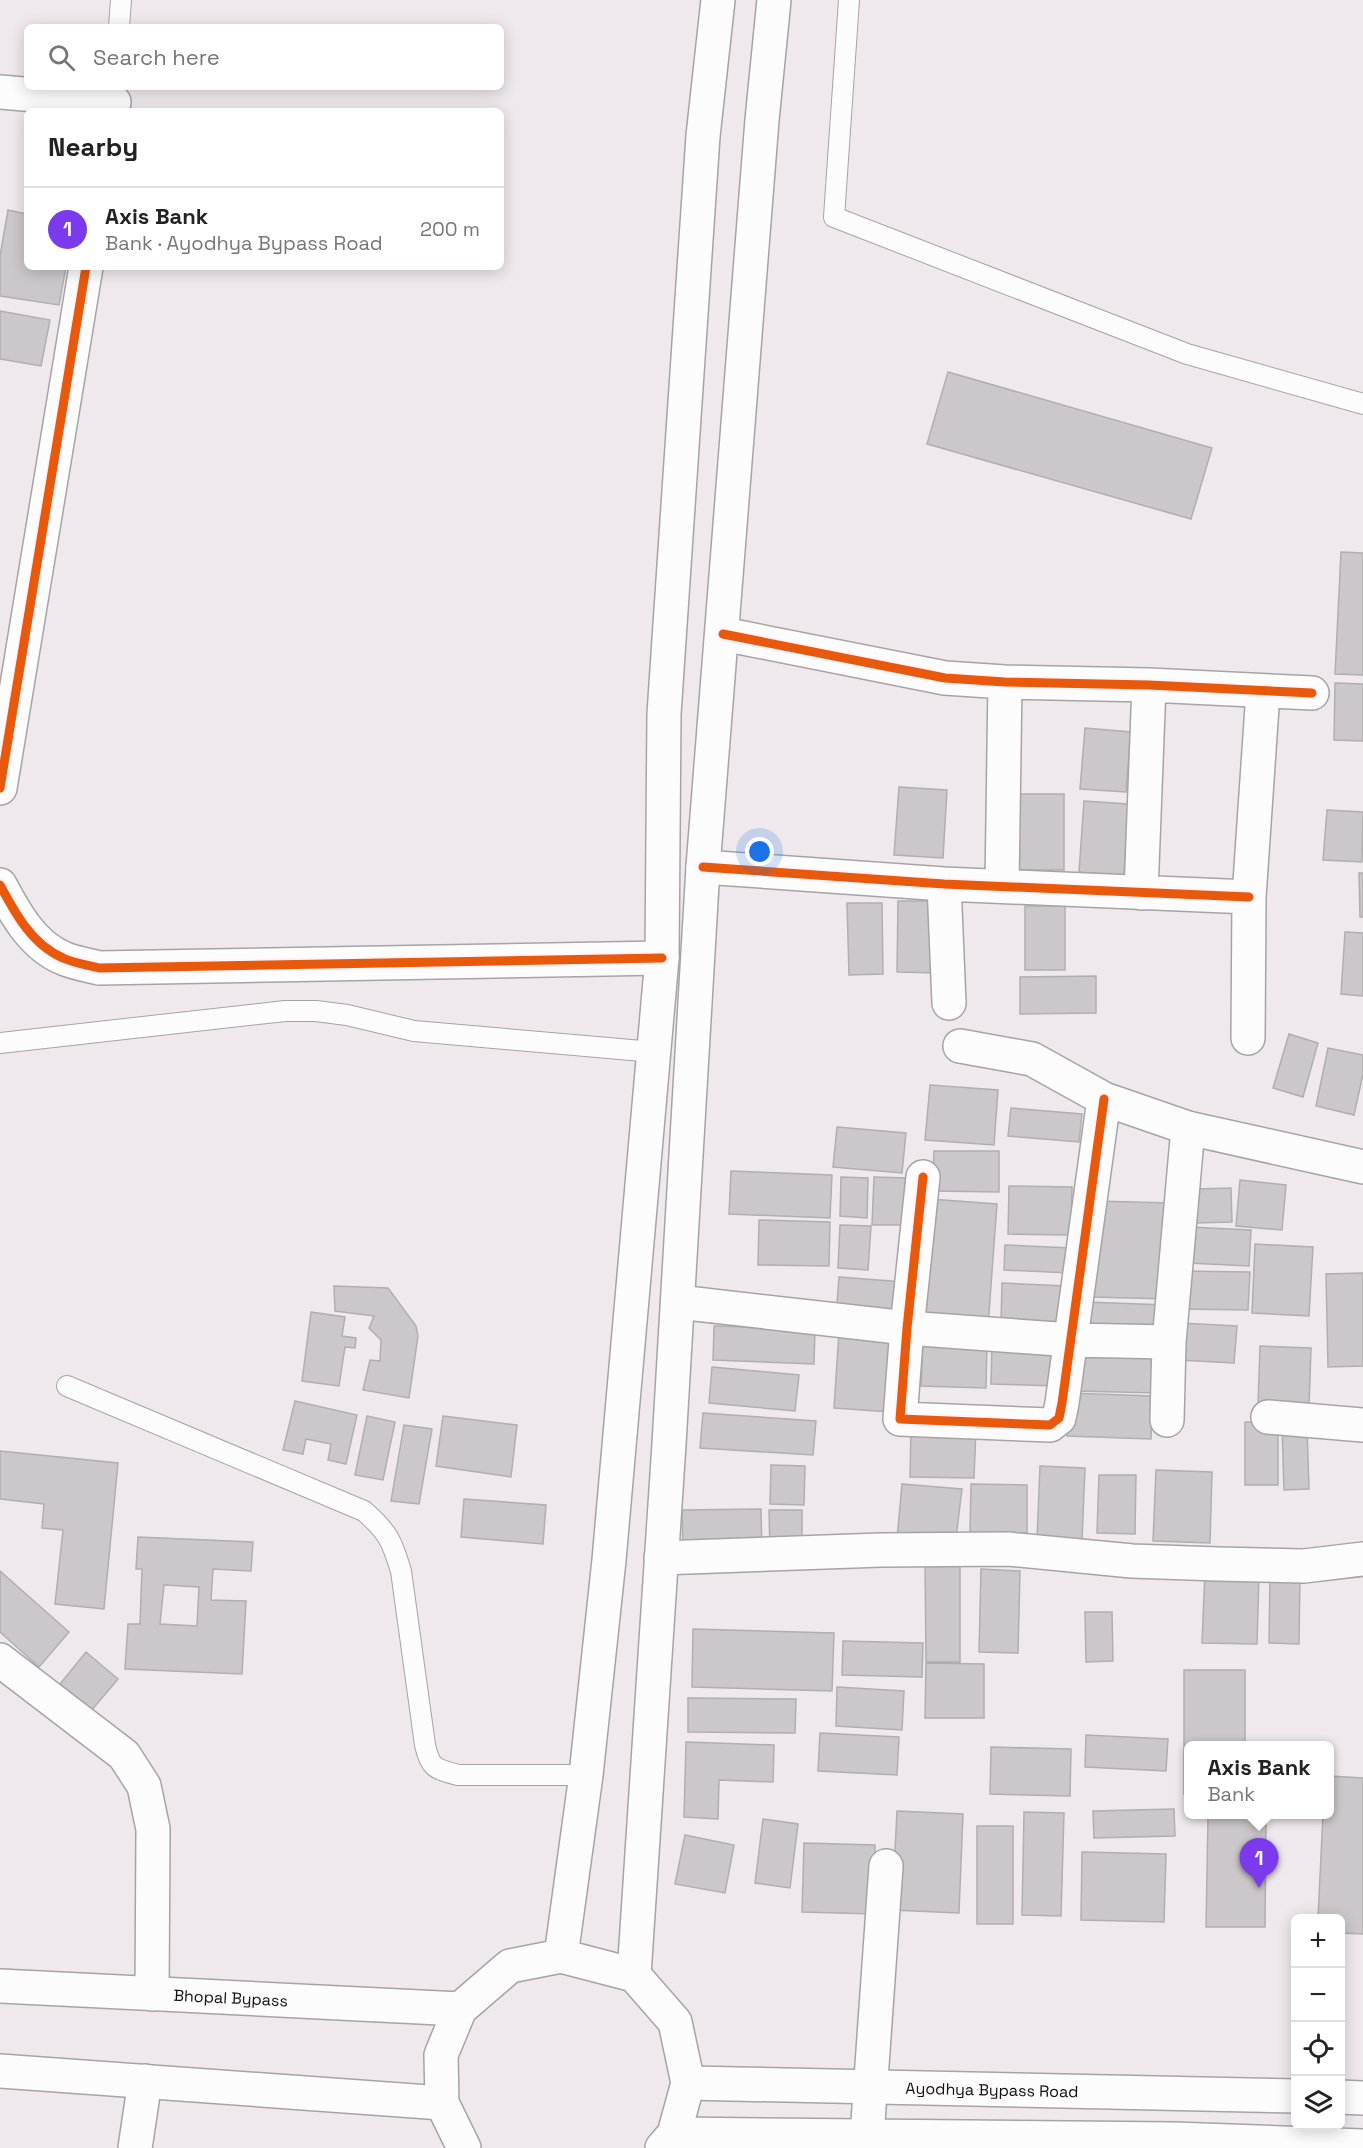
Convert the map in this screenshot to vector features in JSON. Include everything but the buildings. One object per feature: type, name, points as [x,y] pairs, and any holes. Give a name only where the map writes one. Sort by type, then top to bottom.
[{"type":"street","points":[[561,1956],[586,1774],[609,1560],[662,958],[664,714],[702,148],[718,0]]},
{"type":"street","points":[[634,1975],[678,1302],[703,867],[762,120],[774,0]]},
{"type":"street","points":[[0,92],[114,100]]},
{"type":"street","points":[[0,788],[86,270]]},
{"type":"street","points":[[723,634],[945,678],[1312,693]]},
{"type":"street","points":[[1002,886],[1005,682]]},
{"type":"street","points":[[1141,893],[1149,685]]},
{"type":"street","points":[[1248,1038],[1249,897],[1263,692]]},
{"type":"street","points":[[703,867],[944,884],[1249,897]]},
{"type":"street","points":[[944,884],[949,1003]]},
{"type":"street","points":[[0,885],[18,917],[36,941],[62,958],[99,968],[662,958]]},
{"type":"street","points":[[960,1046],[1032,1059],[1104,1099],[1188,1128],[1363,1167]]},
{"type":"street","points":[[922,1177],[900,1419],[1050,1425],[1059,1418],[1104,1099]]},
{"type":"street","points":[[1167,1420],[1169,1342],[1188,1128]]},
{"type":"street","points":[[678,1302],[907,1328],[1071,1340],[1169,1342]]},
{"type":"street","points":[[1268,1417],[1363,1425]]},
{"type":"street","points":[[661,1558],[881,1550],[1008,1549],[1132,1561],[1218,1564],[1304,1566],[1363,1559]]},
{"type":"street","points":[[4,1666],[124,1755],[144,1786],[153,1829],[152,1994]]},
{"type":"street","points":[[867,2136],[886,1866]]},
{"type":"street","points":[[464,2148],[442,2103],[441,2055],[460,2009],[510,1966],[561,1956],[634,1975],[675,2022],[688,2083],[668,2141],[867,2136],[1114,2143],[1363,2146]]},
{"type":"street","name":"Bhopal Bypass","points":[[0,1986],[460,2009]]},
{"type":"street","points":[[0,2071],[442,2103]]},
{"type":"street","points":[[135,2148],[145,2081]]},
{"type":"street","name":"Ayodhya Bypass Road","points":[[688,2083],[1291,2096]]},
{"type":"street","points":[[1345,2097],[1363,2098]]},
{"type":"lane","points":[[119,24],[121,0]]},
{"type":"lane","points":[[849,0],[834,217],[1187,354],[1363,404]]},
{"type":"lane","points":[[0,1043],[285,1011],[316,1011],[347,1015],[414,1031],[654,1052]]},
{"type":"lane","points":[[67,1386],[364,1511],[382,1527],[394,1548],[401,1571],[424,1745],[429,1761],[438,1770],[458,1774],[586,1774]]},
{"type":"cycle path","points":[[0,788],[86,270]]},
{"type":"cycle path","points":[[723,634],[945,678],[1312,693]]},
{"type":"cycle path","points":[[703,867],[944,884],[1249,897]]},
{"type":"cycle path","points":[[0,885],[18,917],[42,945],[67,960],[99,968],[662,958]]},
{"type":"cycle path","points":[[923,1177],[900,1419],[1050,1425],[1059,1418],[1062,1403],[1104,1099]]},
{"type":"place","name":"Axis Bank","points":[[1259,1888]]}]
